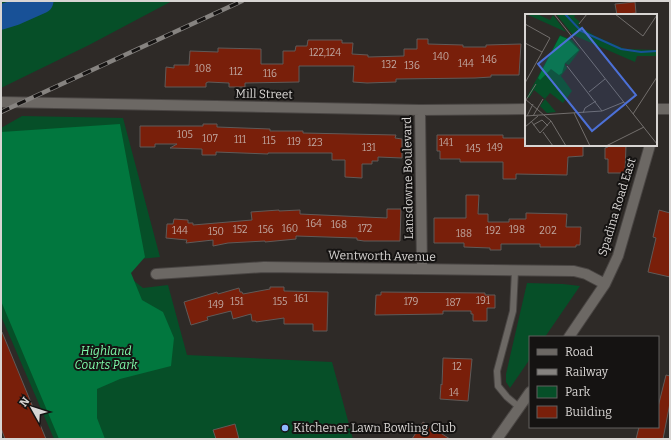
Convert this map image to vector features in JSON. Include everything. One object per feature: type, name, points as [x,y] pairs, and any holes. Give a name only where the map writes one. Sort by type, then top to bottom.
[{"type":"street","name":"Mill Street","points":[[1,102],[420,110],[525,110]]},
{"type":"street","points":[[657,109],[670,109]]},
{"type":"street","name":"Lansdowne Boulevard","points":[[420,110],[422,269]]},
{"type":"street","name":"Spadina Road East","points":[[570,336],[605,284],[618,256],[650,146]]},
{"type":"street","name":"Wentworth Avenue","points":[[156,274],[264,267],[574,271],[586,274],[605,284]]},
{"type":"street","points":[[497,439],[529,393]]},
{"type":"lane","points":[[515,271],[513,312],[497,371],[498,386],[507,397],[519,407]]},
{"type":"green space","points":[[1,1],[172,1],[89,45],[1,88]]},
{"type":"green space","name":"Highland Courts Park","points":[[22,116],[123,118],[160,257],[140,259],[128,276],[143,288],[168,285],[187,355],[332,362],[353,439],[54,439],[1,316],[1,128]]},
{"type":"green space","name":"Highland Courts Park","points":[[120,124],[145,257],[131,273],[142,300],[163,312],[174,338],[171,366],[120,379],[97,389],[97,418],[105,439],[59,439],[1,301],[1,132]]},
{"type":"green space","points":[[527,283],[580,286],[546,336],[529,336],[529,360],[510,388],[506,382],[506,374]]},
{"type":"building","points":[[635,2],[636,13],[617,14],[615,4]]},
{"type":"building","points":[[417,39],[428,39],[428,44],[463,45],[463,47],[521,44],[519,75],[491,75],[491,77],[475,78],[396,79],[396,82],[367,83],[353,82],[354,66],[299,66],[299,82],[245,83],[245,87],[229,87],[229,83],[208,82],[206,83],[206,87],[165,87],[166,67],[174,68],[174,65],[189,65],[190,51],[218,52],[218,48],[261,49],[261,64],[283,64],[283,51],[295,51],[296,46],[307,46],[308,40],[342,40],[342,43],[353,43],[352,54],[368,55],[368,57],[404,56],[404,49],[417,49]]},
{"type":"building","points":[[203,124],[217,124],[217,127],[270,129],[270,131],[303,131],[303,133],[396,135],[395,138],[402,139],[402,158],[378,157],[378,161],[372,161],[372,164],[362,164],[362,178],[345,177],[345,160],[332,160],[332,153],[268,154],[216,152],[216,155],[202,155],[202,149],[170,148],[177,144],[155,144],[155,147],[140,147],[140,126],[203,126]]},
{"type":"building","points":[[437,135],[503,135],[503,138],[525,138],[525,146],[583,146],[583,156],[568,157],[567,175],[516,174],[516,179],[503,179],[503,162],[460,162],[460,159],[440,159],[440,151],[437,151]]},
{"type":"building","points":[[626,146],[625,173],[608,173],[608,159],[605,159],[605,148]]},
{"type":"building","points":[[466,195],[479,195],[478,214],[488,214],[488,222],[509,222],[509,219],[526,219],[526,213],[567,214],[566,227],[581,227],[580,245],[576,245],[576,247],[540,247],[540,244],[501,244],[501,250],[490,250],[490,248],[464,247],[464,243],[434,243],[434,218],[466,218]]},
{"type":"building","points":[[387,209],[401,209],[400,241],[364,241],[357,240],[357,238],[296,236],[296,239],[228,243],[213,246],[213,240],[186,243],[187,240],[166,238],[167,224],[173,224],[174,219],[188,220],[188,223],[193,223],[193,225],[252,220],[251,212],[279,210],[300,210],[300,214],[387,218]]},
{"type":"building","points":[[659,210],[670,213],[670,277],[648,272],[656,238],[653,237]]},
{"type":"building","points":[[270,287],[284,287],[284,291],[328,292],[327,331],[313,331],[313,324],[284,324],[284,318],[256,322],[252,321],[251,314],[233,319],[231,311],[207,317],[208,320],[191,325],[184,302],[217,292],[218,294],[239,288],[240,292],[243,294],[270,289]]},
{"type":"building","points":[[381,292],[485,293],[485,295],[495,295],[495,308],[487,308],[487,321],[473,321],[473,314],[471,314],[471,311],[443,311],[443,314],[375,315],[376,295],[381,295]]},
{"type":"building","points":[[1,332],[46,439],[5,439],[1,428]]},
{"type":"building","points":[[443,358],[472,359],[468,401],[440,399]]},
{"type":"building","points":[[666,375],[670,376],[670,403],[663,439],[636,439],[639,428],[659,428],[659,403]]},
{"type":"building","points":[[423,422],[450,439],[412,439]]},
{"type":"building","points":[[235,424],[239,439],[216,439],[213,430]]},
{"type":"waterway","points":[[1,17],[41,1]]},
{"type":"railway","points":[[1,112],[242,1]]},
{"type":"place","name":"Kitchener Lawn Bowling Club","points":[[285,428]]}]
